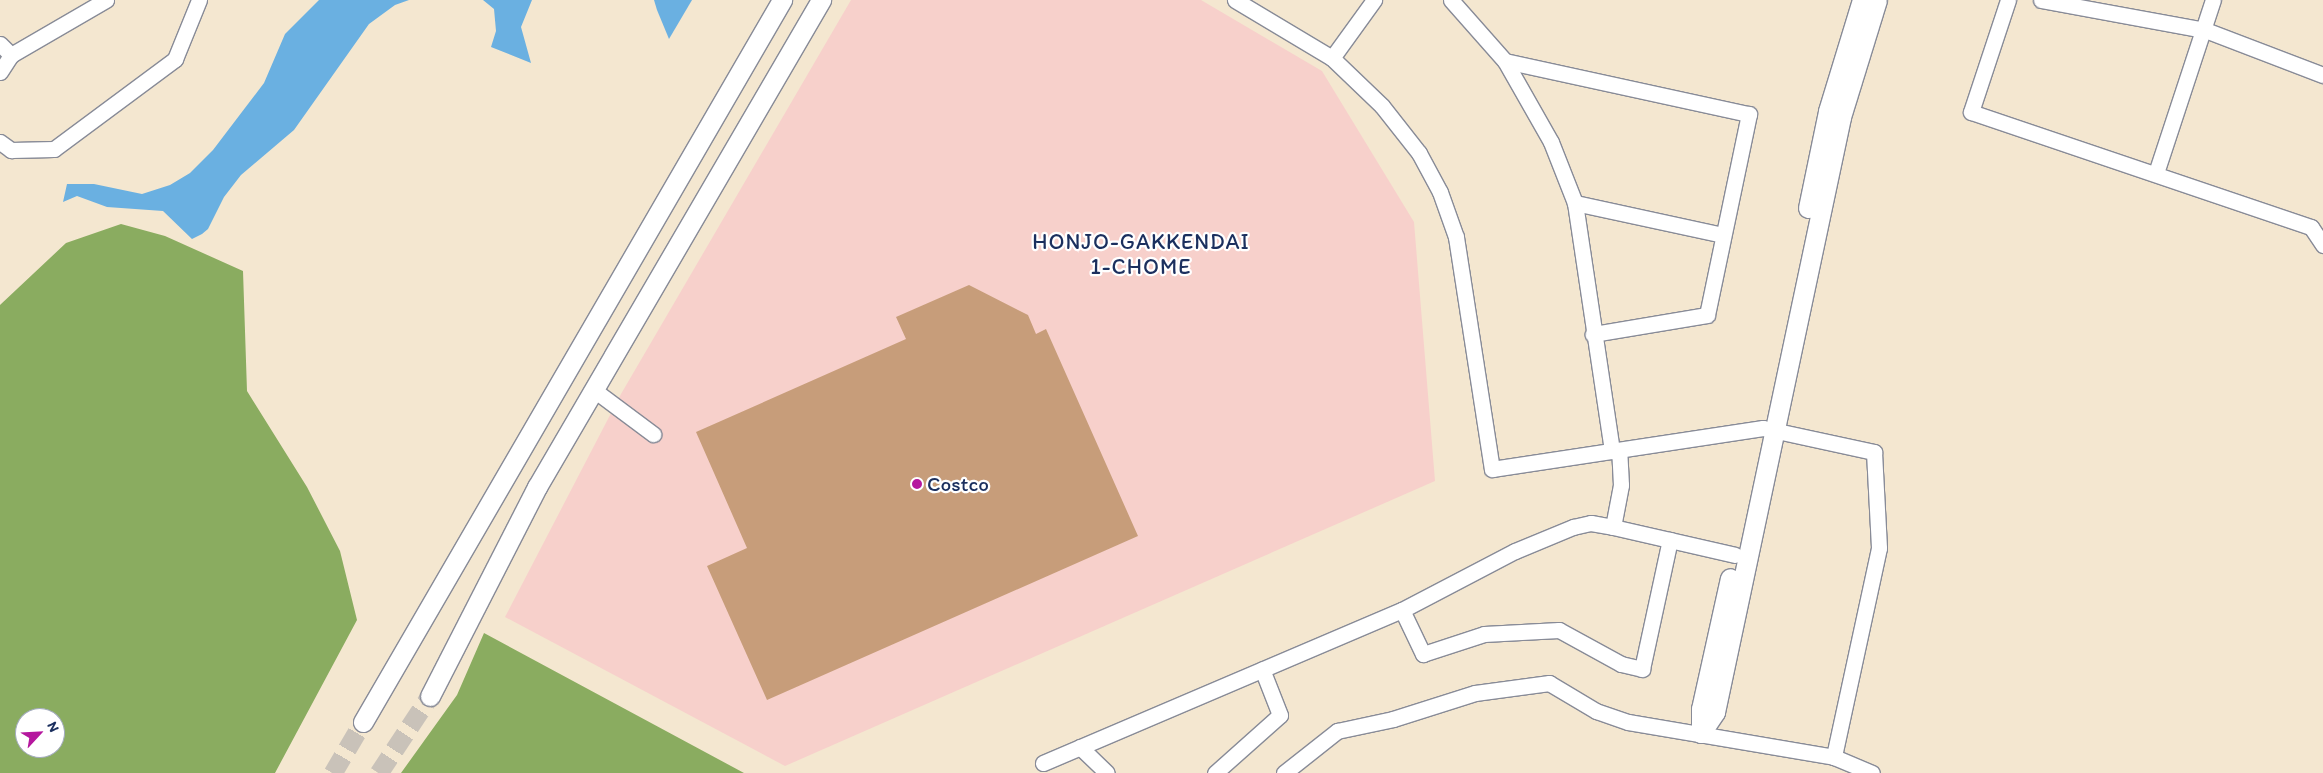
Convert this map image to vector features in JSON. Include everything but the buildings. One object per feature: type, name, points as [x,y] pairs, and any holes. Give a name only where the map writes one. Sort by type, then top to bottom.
[{"type":"street","points":[[0,72],[11,55],[106,0]]},
{"type":"street","points":[[0,142],[11,150],[54,149],[175,59],[199,0]]},
{"type":"street","points":[[362,722],[782,0]]},
{"type":"street","points":[[430,696],[537,487],[821,0]]},
{"type":"street","points":[[1234,0],[1332,58],[1382,106],[1419,152],[1440,192],[1456,237],[1492,469],[1769,429],[1874,452],[1880,548],[1834,757]]},
{"type":"street","points":[[1332,58],[1374,0]]},
{"type":"street","points":[[1451,0],[1505,61],[1551,142],[1575,203],[1593,334],[1616,451],[1620,485],[1613,527]]},
{"type":"street","points":[[1701,733],[1715,712],[1828,112],[1862,0]]},
{"type":"street","points":[[1701,733],[1701,709],[1735,555],[1769,429],[1840,117],[1876,0]]},
{"type":"street","points":[[2008,0],[1972,112],[2311,227],[2323,245]]},
{"type":"street","points":[[2041,0],[2205,30],[2323,75]]},
{"type":"street","points":[[2156,173],[2205,30],[2213,0]]},
{"type":"street","points":[[0,44],[11,55]]},
{"type":"street","points":[[1505,61],[1748,114],[1707,315],[1593,334]]},
{"type":"street","points":[[705,134],[733,150]]},
{"type":"street","points":[[1575,203],[1722,235]]},
{"type":"street","points":[[565,374],[594,390],[653,434]]},
{"type":"street","points":[[1044,762],[1402,610],[1515,551],[1573,526],[1591,523],[1735,555]]},
{"type":"street","points":[[1402,610],[1423,654],[1484,634],[1559,630],[1621,664],[1642,669],[1670,540]]},
{"type":"street","points":[[1215,773],[1280,715],[1262,670]]},
{"type":"street","points":[[1284,773],[1336,731],[1392,719],[1475,692],[1528,684],[1549,683],[1596,711],[1628,722],[1834,757],[1872,773]]},
{"type":"street","points":[[1080,747],[1107,773]]},
{"type":"shaded area","name":"Costco","points":[[851,0],[1201,0],[1322,71],[1414,222],[1435,481],[785,766],[505,617],[621,394]]},
{"type":"green space","points":[[121,224],[165,236],[243,271],[247,391],[307,487],[340,551],[357,620],[275,773],[0,773],[0,305],[66,243]]},
{"type":"green space","points":[[484,633],[744,773],[401,773],[457,695]]},
{"type":"water","points":[[319,0],[409,0],[395,5],[369,24],[294,130],[241,175],[224,197],[208,229],[202,234],[192,239],[163,211],[107,207],[77,196],[63,202],[67,184],[94,184],[142,194],[170,185],[190,173],[213,150],[264,83],[285,34]]},
{"type":"water","points":[[483,0],[532,0],[521,27],[531,63],[491,47],[496,31],[494,9]]},
{"type":"water","points":[[654,0],[692,0],[669,39],[657,10]]},
{"type":"tunnel","points":[[379,773],[430,696]]},
{"type":"tunnel","points":[[333,773],[363,722]]},
{"type":"place","name":"Costco","points":[[917,484]]},
{"type":"district","name":"HONJO-GAKKENDAI 1-CHOME","points":[[1141,254]]}]
